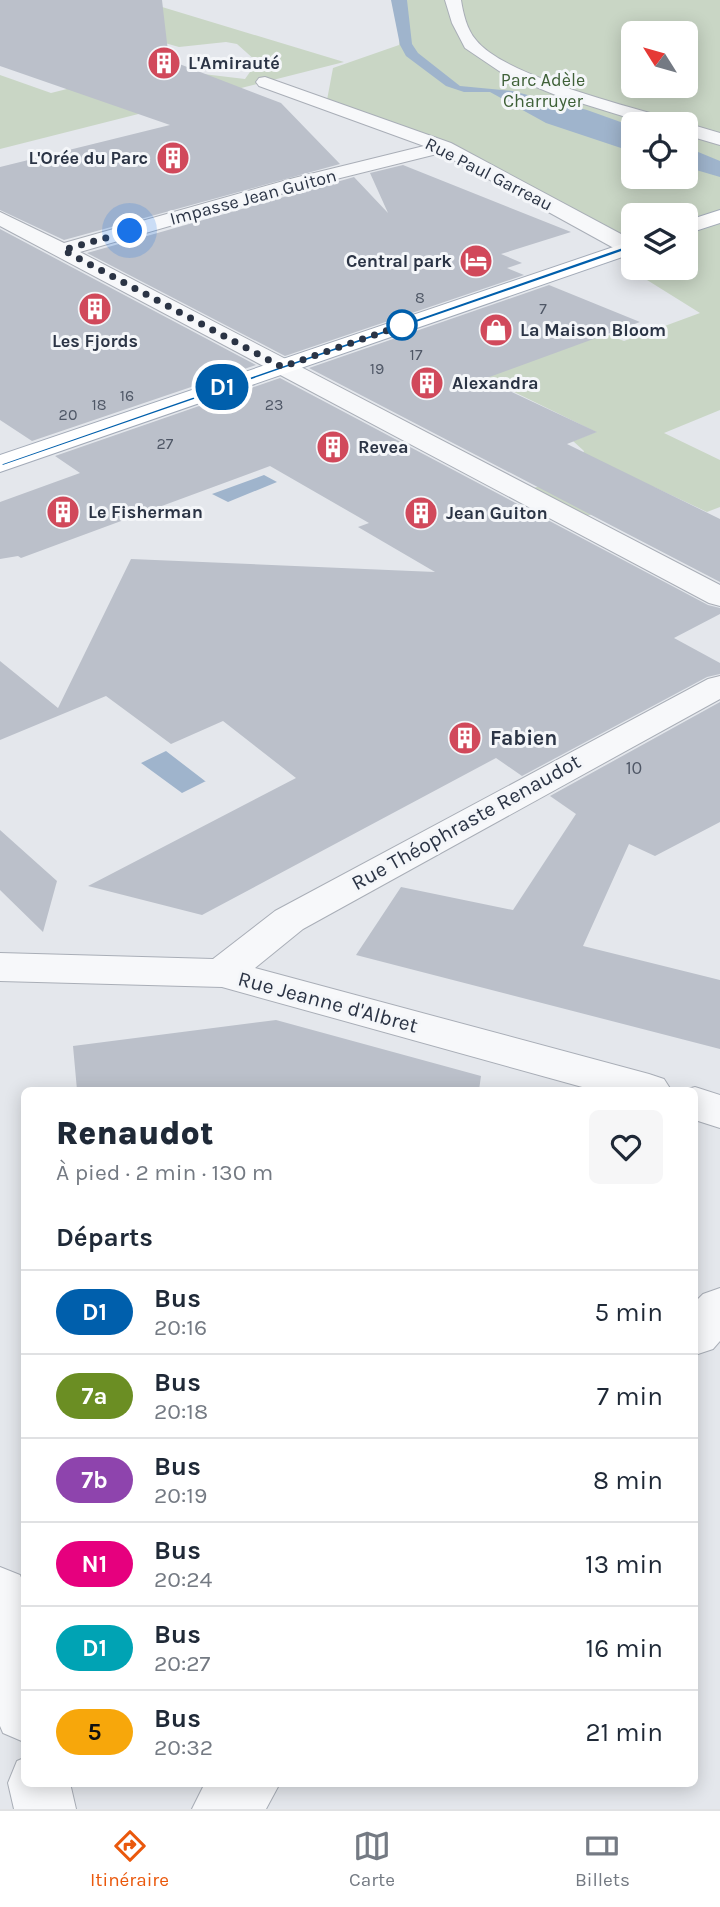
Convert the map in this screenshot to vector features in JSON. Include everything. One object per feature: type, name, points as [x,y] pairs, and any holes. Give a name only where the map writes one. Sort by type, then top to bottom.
[{"type":"main road","points":[[698,224],[720,216]]},
{"type":"main road","points":[[0,464],[621,249]]},
{"type":"street","points":[[453,0],[469,43],[503,68],[626,112]]},
{"type":"street","name":"Rue Paul Garreau","points":[[265,82],[444,147],[621,241]]},
{"type":"street","points":[[698,133],[720,139]]},
{"type":"street","name":"Impasse Jean Guiton","points":[[63,250],[301,182],[444,147]]},
{"type":"street","points":[[0,218],[720,597]]},
{"type":"street","name":"Rue Théophraste Renaudot","points":[[222,973],[289,920],[661,715],[720,686]]},
{"type":"street","name":"Rue Jeanne d'Albret","points":[[0,967],[222,973],[638,1087]]},
{"type":"street","points":[[698,1104],[720,1112]]},
{"type":"street","points":[[698,1331],[720,1308]]},
{"type":"street","points":[[0,1594],[21,1697]]},
{"type":"street","points":[[40,1787],[45,1809]]},
{"type":"street","points":[[223,1809],[245,1787]]},
{"type":"green space","points":[[139,0],[344,62],[0,149],[0,75],[51,93],[91,83],[203,74],[245,79],[257,62],[237,44],[226,42],[179,47],[151,39]]},
{"type":"green space","name":"Parc Adèle Charruyer","points":[[403,0],[720,0],[720,410],[664,433],[720,460],[720,507],[707,512],[654,487],[576,521],[521,493],[566,473],[584,451],[573,441],[596,432],[502,386],[492,390],[481,385],[482,374],[601,332],[624,341],[700,313],[647,280],[698,280],[698,203],[621,203],[621,236],[327,100],[333,68],[399,45]]},
{"type":"water","points":[[391,0],[407,0],[412,44],[418,53],[460,86],[512,91],[587,110],[621,122],[621,148],[546,123],[490,92],[464,92],[446,86],[406,56],[400,45]]},
{"type":"water","points":[[698,152],[720,161],[720,177],[698,171]]},
{"type":"water","points":[[264,475],[277,482],[228,502],[212,494]]},
{"type":"water","points":[[166,751],[206,781],[182,793],[141,763]]},
{"type":"building","points":[[0,0],[162,0],[169,60],[281,103],[340,164],[64,240],[0,210],[0,167],[170,125],[0,66]]},
{"type":"building","points":[[403,165],[571,232],[501,254],[522,263],[507,268],[524,275],[285,356],[87,253],[354,177],[388,213],[370,173]]},
{"type":"building","points":[[0,229],[256,365],[32,441],[0,420]]},
{"type":"building","points":[[549,285],[640,322],[484,379],[597,432],[567,444],[720,519],[720,582],[309,368]]},
{"type":"building","points":[[280,378],[708,605],[720,608],[720,614],[674,638],[720,663],[720,674],[707,677],[522,776],[496,758],[202,915],[88,886],[296,778],[223,721],[171,744],[106,696],[0,740],[0,661],[58,708],[131,559],[435,572],[358,527],[369,523],[270,466],[21,558],[18,556],[0,559],[0,502],[80,473],[55,456]]},
{"type":"building","points":[[720,702],[720,822],[655,856],[629,844],[583,946],[720,980],[720,1049],[356,955],[401,887],[513,910],[576,814],[550,796]]},
{"type":"building","points":[[0,830],[57,881],[43,932],[0,890]]},
{"type":"building","points":[[276,1020],[481,1076],[479,1087],[77,1087],[73,1046]]},
{"type":"bus line","name":"D1","points":[[0,464],[621,250]]},
{"type":"place","name":"L'Amirauté","points":[[164,63]]},
{"type":"place","name":"L'Orée du Parc","points":[[173,158]]},
{"type":"place","name":"Central park","points":[[476,261]]},
{"type":"place","name":"Les Fjords","points":[[95,309]]},
{"type":"place","name":"La Maison Bloom","points":[[496,330]]},
{"type":"place","name":"Alexandra","points":[[427,383]]},
{"type":"place","name":"Revea","points":[[333,447]]},
{"type":"place","name":"Le Fisherman","points":[[63,512]]},
{"type":"place","name":"Jean Guiton","points":[[421,513]]},
{"type":"place","name":"Fabien","points":[[465,738]]},
{"type":"route","points":[[130,231],[63,250],[282,367],[406,324],[402,325]]}]
